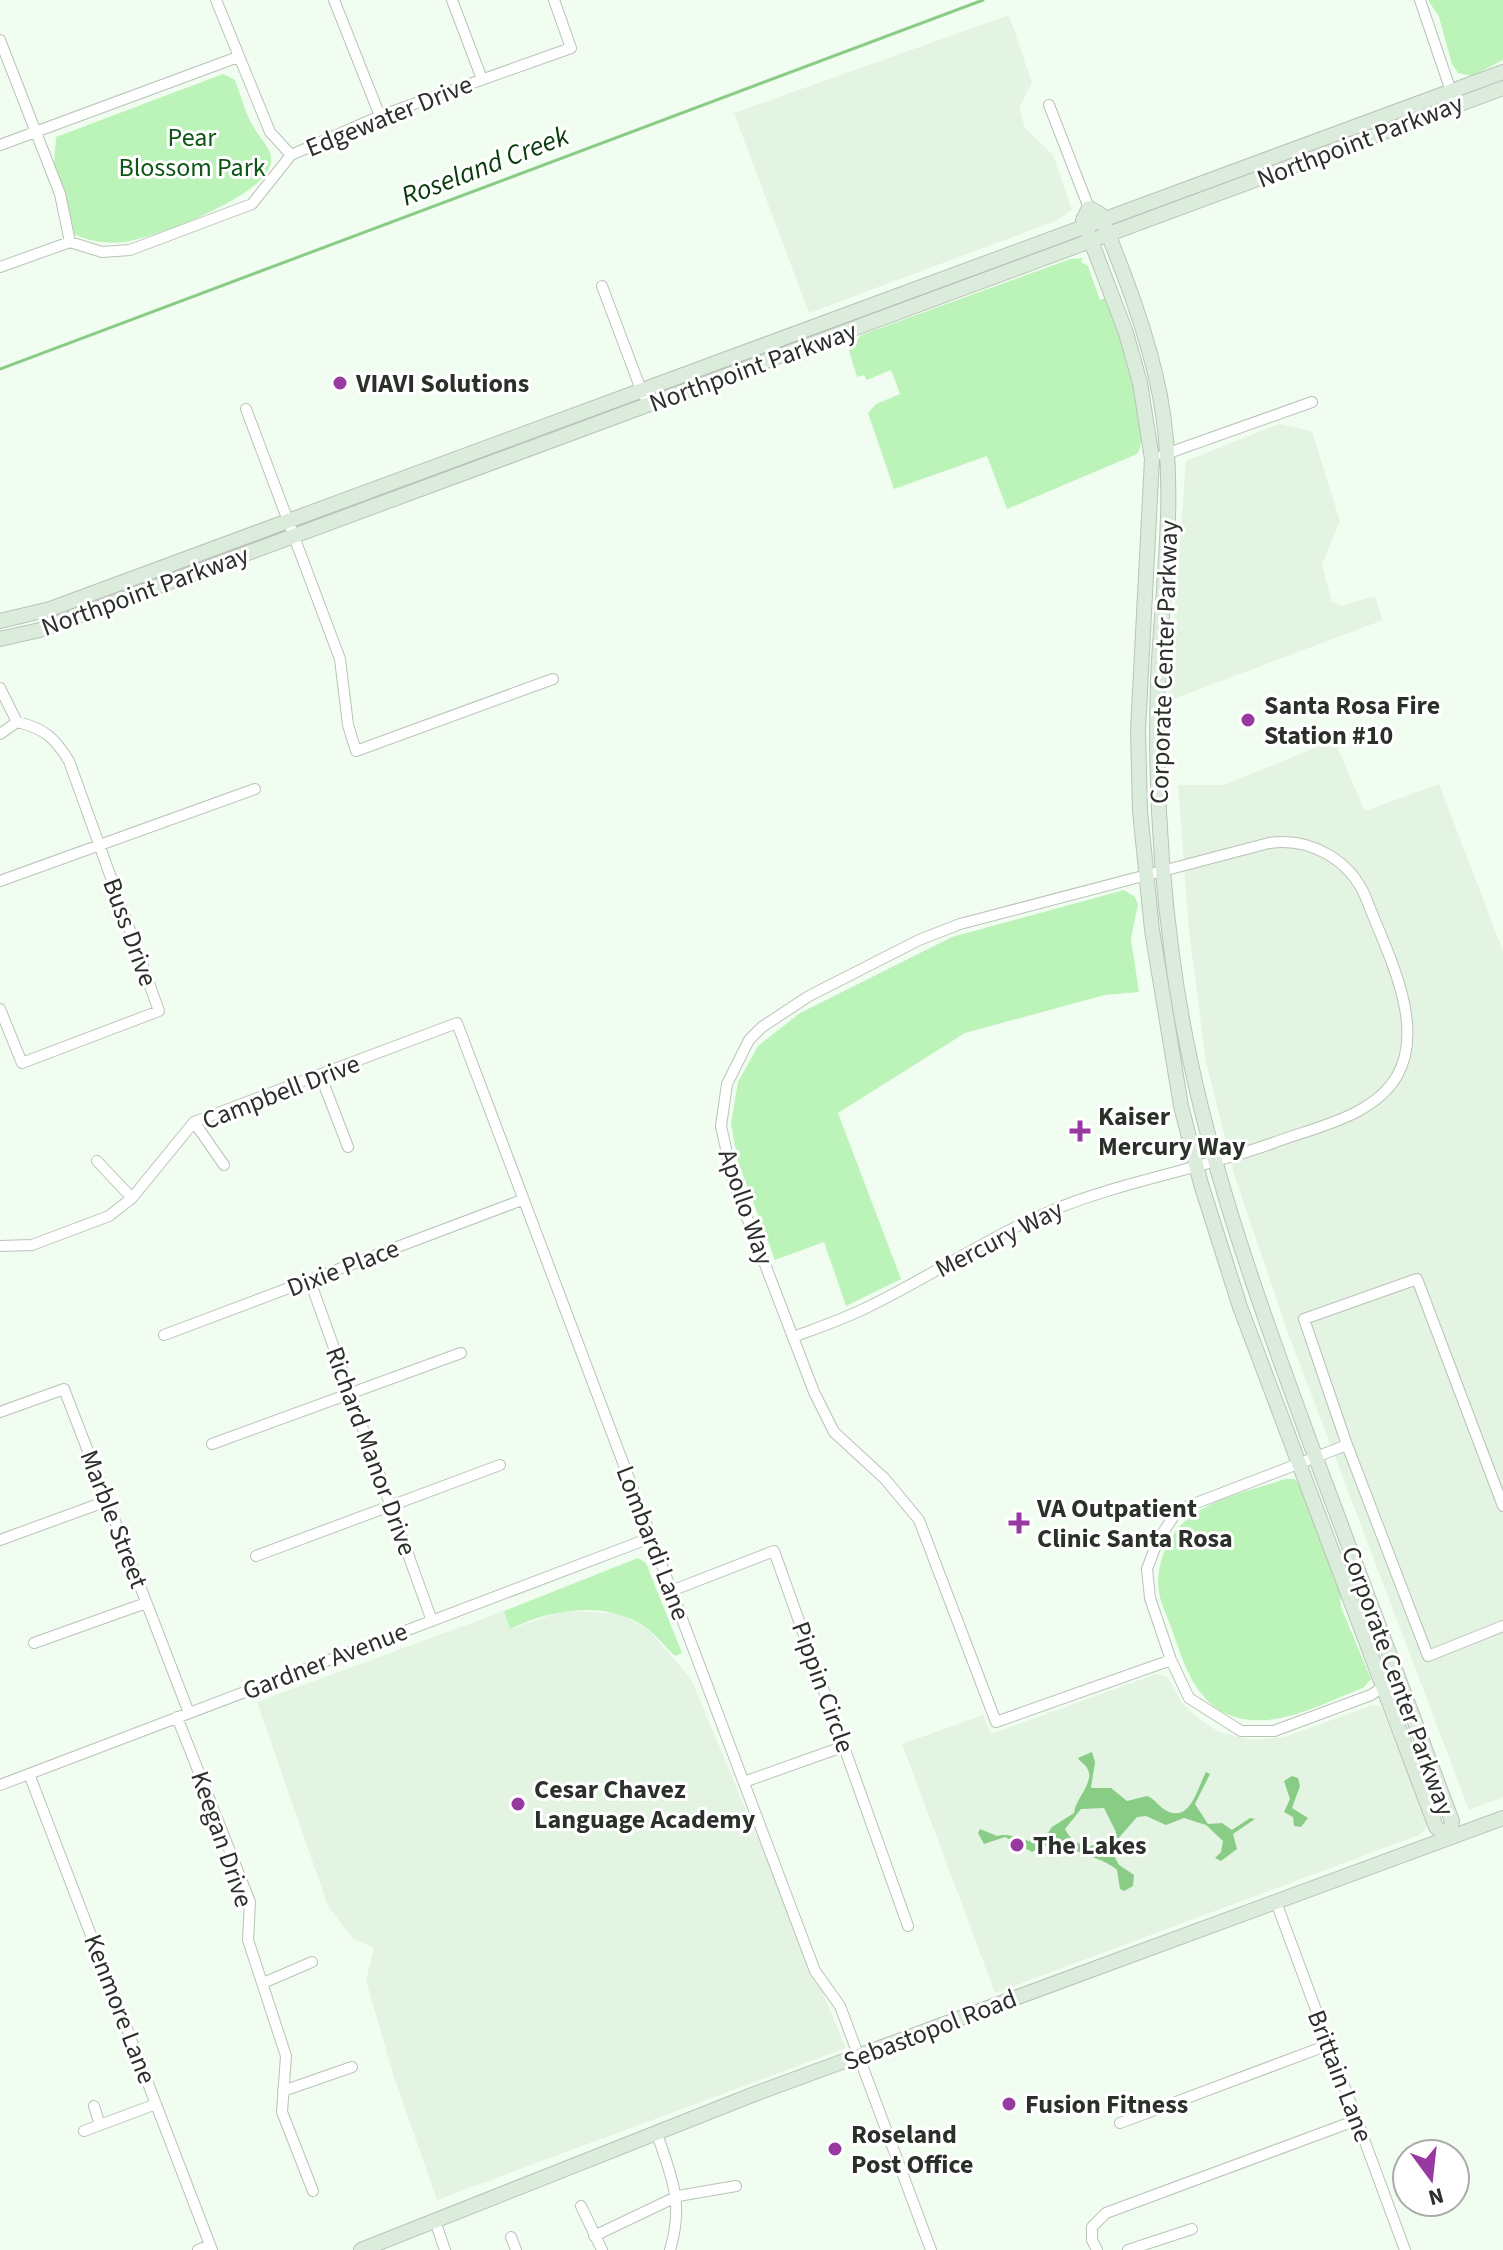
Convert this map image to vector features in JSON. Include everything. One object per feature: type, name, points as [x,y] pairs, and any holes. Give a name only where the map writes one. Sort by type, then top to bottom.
[{"type":"street","points":[[216,0],[270,132],[291,155]]},
{"type":"street","points":[[334,0],[380,116]]},
{"type":"street","points":[[452,0],[482,79]]},
{"type":"street","name":"Edgewater Drive","points":[[70,242],[102,252],[130,250],[252,204],[291,155],[380,116],[571,48],[554,0]]},
{"type":"street","points":[[1420,0],[1454,98]]},
{"type":"street","points":[[0,40],[60,194],[70,242],[0,267]]},
{"type":"street","points":[[0,145],[238,57]]},
{"type":"street","name":"Northpoint Parkway","points":[[0,639],[56,624],[1092,243],[1454,98],[1503,72]]},
{"type":"street","name":"Northpoint Parkway","points":[[0,621],[50,609],[643,395],[1085,226],[1454,98],[1503,88]]},
{"type":"street","points":[[1049,105],[1089,208],[1083,220],[1085,226]]},
{"type":"street","name":"Corporate Center Parkway","points":[[1089,208],[1100,214],[1103,220],[1149,350],[1168,454],[1169,506],[1157,730],[1163,870],[1184,1037],[1214,1164],[1268,1333],[1452,1821],[1449,1838]]},
{"type":"street","name":"Corporate Center Parkway","points":[[1085,226],[1126,333],[1140,383],[1152,459],[1138,730],[1144,875],[1167,1030],[1197,1169],[1240,1307],[1436,1827],[1449,1838]]},
{"type":"street","points":[[602,286],[643,395]]},
{"type":"street","points":[[1152,459],[1312,402]]},
{"type":"street","points":[[246,409],[340,659],[348,725],[356,751],[553,679]]},
{"type":"street","points":[[0,688],[17,722],[0,734]]},
{"type":"street","name":"Buss Drive","points":[[0,1009],[22,1063],[159,1011],[69,761],[54,737],[36,726],[17,722]]},
{"type":"street","points":[[0,881],[255,789]]},
{"type":"street","name":"Apollo Way","points":[[1171,1660],[996,1722],[919,1520],[885,1479],[834,1432],[814,1392],[737,1193],[721,1126],[727,1084],[749,1040],[809,996],[919,940],[993,913],[1163,870],[1276,842],[1305,844],[1325,852],[1346,868],[1364,893],[1409,1020],[1403,1065],[1378,1100],[1349,1115],[1214,1164]]},
{"type":"street","name":"Campbell Drive","points":[[0,1246],[32,1245],[109,1216],[132,1198],[194,1122],[321,1077],[457,1023]]},
{"type":"street","name":"Lombardi Lane","points":[[457,1023],[815,1971],[840,2006],[931,2250]]},
{"type":"street","points":[[321,1077],[348,1147]]},
{"type":"street","points":[[194,1122],[224,1165]]},
{"type":"street","points":[[97,1161],[132,1198]]},
{"type":"street","name":"Mercury Way","points":[[793,1337],[874,1305],[1055,1209],[1214,1164]]},
{"type":"street","name":"Dixie Place","points":[[164,1335],[522,1200]]},
{"type":"street","points":[[1503,1506],[1417,1279],[1304,1319],[1347,1445],[1428,1656],[1503,1626]]},
{"type":"street","name":"Richard Manor Drive","points":[[310,1281],[432,1621]]},
{"type":"street","points":[[212,1444],[461,1353]]},
{"type":"street","name":"Marble Street","points":[[0,1412],[64,1389],[146,1603],[183,1715]]},
{"type":"street","points":[[1347,1445],[1178,1510],[1158,1540],[1147,1569],[1150,1598],[1171,1660],[1189,1698],[1241,1731],[1274,1731],[1371,1695],[1399,1678]]},
{"type":"street","points":[[256,1556],[500,1465]]},
{"type":"street","points":[[0,1540],[107,1501]]},
{"type":"street","name":"Gardner Avenue","points":[[0,1785],[650,1538]]},
{"type":"street","name":"Pippin Circle","points":[[671,1591],[774,1551],[908,1926]]},
{"type":"street","points":[[34,1643],[146,1603]]},
{"type":"street","name":"Keegan Drive","points":[[183,1715],[250,1902],[248,1940],[286,2056],[282,2112],[313,2191]]},
{"type":"street","points":[[744,1782],[845,1746]]},
{"type":"street","name":"Kenmore Lane","points":[[29,1774],[211,2247],[198,2250]]},
{"type":"street","name":"Sebastopol Road","points":[[361,2250],[860,2057],[1503,1818]]},
{"type":"street","name":"Brittain Lane","points":[[1276,1902],[1405,2250]]},
{"type":"street","points":[[263,1983],[312,1962]]},
{"type":"street","points":[[1120,2123],[1328,2045]]},
{"type":"street","points":[[283,2091],[352,2067]]},
{"type":"street","points":[[84,2131],[156,2104]]},
{"type":"street","points":[[94,2106],[100,2125]]},
{"type":"street","points":[[1097,2250],[1092,2240],[1092,2227],[1106,2213],[1357,2120]]},
{"type":"street","points":[[657,2134],[678,2196],[676,2231],[670,2250]]},
{"type":"street","points":[[594,2236],[678,2196],[736,2186]]},
{"type":"street","points":[[581,2206],[602,2250]]},
{"type":"street","points":[[435,2221],[445,2250]]},
{"type":"street","points":[[1128,2250],[1192,2229]]},
{"type":"street","points":[[511,2237],[516,2250]]},
{"type":"shaded area","points":[[1009,15],[1032,83],[1019,108],[1025,128],[1053,155],[1072,210],[1058,220],[809,313],[734,113]]},
{"type":"shaded area","points":[[1279,424],[1312,431],[1340,521],[1322,565],[1332,602],[1342,606],[1375,596],[1383,620],[1168,701],[1186,461]]},
{"type":"shaded area","points":[[1334,740],[1365,811],[1439,784],[1503,951],[1503,1797],[1469,1810],[1288,1333],[1235,1177],[1206,1062],[1189,931],[1178,785],[1224,785]]},
{"type":"shaded area","name":"Cesar Chavez Language Academy","points":[[566,1610],[621,1614],[648,1629],[691,1679],[846,2048],[437,2200],[394,2077],[366,1980],[374,1948],[352,1938],[328,1906],[257,1702],[504,1611],[510,1629]]},
{"type":"shaded area","points":[[1156,1674],[1168,1677],[1183,1704],[1198,1718],[1219,1732],[1252,1740],[1285,1737],[1373,1705],[1381,1707],[1426,1818],[1426,1829],[1419,1835],[995,1993],[902,1744],[983,1715],[991,1734]]},
{"type":"shaded area","points":[[1092,1752],[1095,1762],[1091,1788],[1111,1788],[1127,1801],[1147,1796],[1167,1811],[1175,1813],[1188,1808],[1206,1772],[1210,1774],[1195,1804],[1208,1824],[1222,1823],[1232,1830],[1250,1818],[1255,1819],[1233,1834],[1237,1849],[1221,1861],[1215,1858],[1221,1852],[1223,1841],[1206,1825],[1184,1818],[1166,1825],[1146,1816],[1137,1817],[1110,1848],[1119,1865],[1134,1875],[1133,1886],[1124,1891],[1120,1889],[1117,1870],[1080,1852],[1054,1845],[1032,1852],[1005,1837],[984,1844],[978,1833],[980,1829],[997,1836],[1042,1841],[1052,1827],[1074,1813],[1089,1779],[1087,1768],[1078,1758]],"holes":[[[1104,1808],[1116,1832],[1114,1840],[1100,1845],[1086,1845],[1074,1841],[1065,1829],[1081,1809]]]},
{"type":"shaded area","points":[[1292,1776],[1298,1778],[1300,1786],[1292,1808],[1308,1818],[1301,1827],[1294,1826],[1293,1817],[1284,1812],[1290,1799],[1284,1781]]},
{"type":"green space","points":[[1428,0],[1503,0],[1503,60],[1472,76],[1458,73],[1452,64],[1439,17]]},
{"type":"green space","name":"Pear Blossom Park","points":[[223,74],[235,80],[249,119],[269,150],[271,163],[264,176],[232,201],[145,237],[107,243],[71,232],[54,165],[56,137]]},
{"type":"green space","points":[[1083,258],[1081,262],[1088,266],[1100,300],[1105,298],[1132,378],[1141,423],[1137,454],[1007,509],[987,456],[894,489],[868,413],[876,404],[900,394],[891,370],[867,380],[864,375],[857,377],[849,351],[861,335],[1070,259]]},
{"type":"green space","points":[[1124,890],[1135,897],[1138,904],[1131,939],[1139,992],[1105,995],[965,1033],[838,1113],[901,1279],[846,1306],[824,1242],[775,1260],[738,1162],[731,1123],[738,1082],[758,1046],[800,1013],[952,937]]},
{"type":"green space","points":[[1285,1479],[1294,1479],[1300,1485],[1340,1591],[1341,1607],[1371,1679],[1363,1688],[1301,1713],[1251,1720],[1221,1711],[1192,1681],[1161,1601],[1159,1574],[1163,1554],[1172,1536],[1195,1513],[1233,1496]]},
{"type":"green space","points":[[638,1558],[646,1563],[682,1653],[675,1656],[648,1629],[632,1620],[598,1611],[562,1612],[510,1629],[504,1611]]},
{"type":"waterway","name":"Roseland Creek","points":[[0,369],[983,0]]},
{"type":"place","name":"VIAVI Solutions","points":[[340,383]]},
{"type":"place","name":"Santa Rosa Fire Station #10","points":[[1248,720]]},
{"type":"place","name":"Kaiser Mercury Way","points":[[1080,1131]]},
{"type":"place","name":"VA Outpatient Clinic Santa Rosa","points":[[1019,1523]]},
{"type":"place","name":"Cesar Chavez Language Academy","points":[[518,1804]]},
{"type":"place","name":"The Lakes","points":[[1017,1845]]},
{"type":"place","name":"Fusion Fitness","points":[[1009,2104]]},
{"type":"place","name":"Roseland Post Office","points":[[835,2149]]}]
